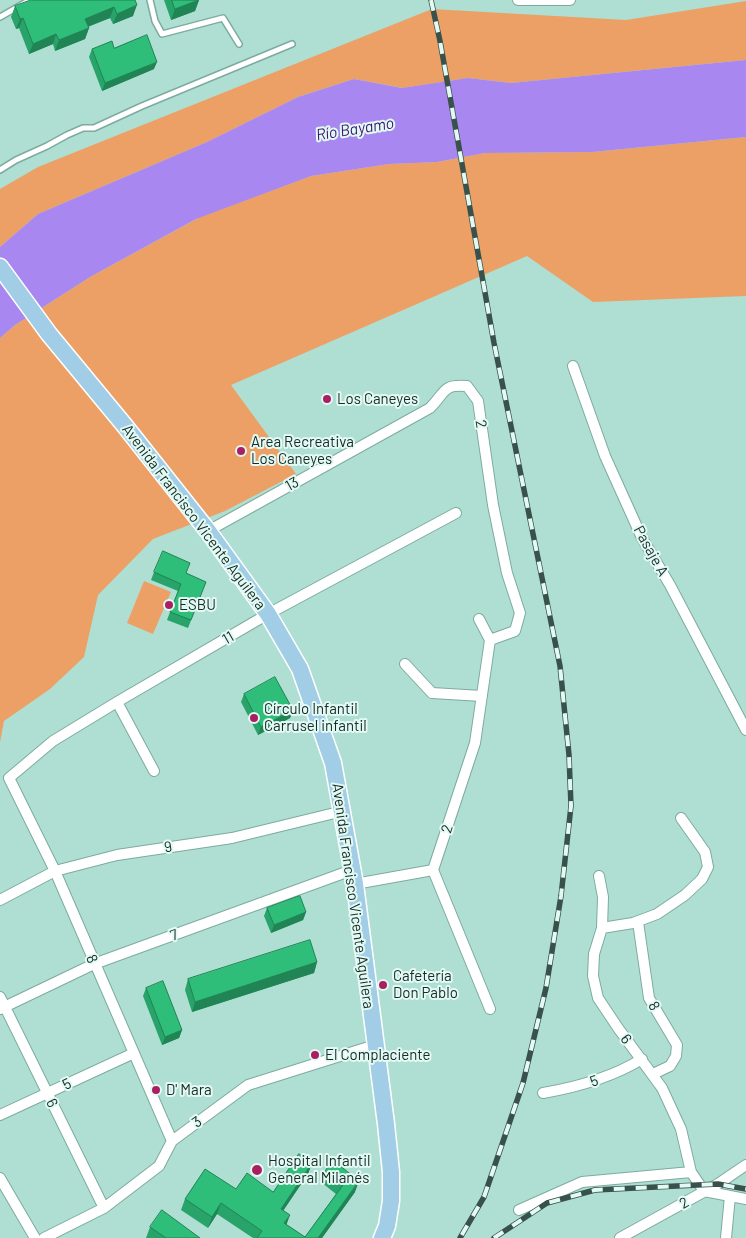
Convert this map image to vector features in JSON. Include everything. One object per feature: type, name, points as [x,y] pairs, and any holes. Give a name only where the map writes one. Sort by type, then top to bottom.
[{"type":"main road","name":"Avenida Francisco Vicente Aguilera","points":[[0,267],[49,334],[208,531],[268,614],[300,669],[333,763],[343,811],[353,877],[391,1172],[391,1202],[387,1226],[382,1238]]},
{"type":"street","points":[[518,0],[570,0]]},
{"type":"street","name":"Pasaje A","points":[[573,366],[605,456],[642,538],[670,585],[746,730]]},
{"type":"street","name":"2","points":[[430,408],[438,400],[442,392],[452,385],[468,386],[478,401],[493,505],[507,573],[520,614],[515,630],[490,640],[475,743],[433,870]]},
{"type":"street","name":"13","points":[[208,531],[430,408]]},
{"type":"street","name":"11","points":[[9,778],[53,741],[117,702],[268,614],[456,513]]},
{"type":"street","points":[[479,619],[490,640]]},
{"type":"street","points":[[405,664],[432,693],[482,696]]},
{"type":"street","points":[[117,702],[154,771]]},
{"type":"street","name":"8","points":[[9,778],[55,871],[172,1141]]},
{"type":"street","name":"9","points":[[0,900],[55,871],[117,856],[232,838],[343,811]]},
{"type":"street","points":[[602,928],[638,922],[657,914],[685,895],[702,879],[708,867],[705,852],[681,818]]},
{"type":"street","points":[[433,870],[490,1009]]},
{"type":"street","name":"7","points":[[1,1005],[94,964],[353,877],[433,870]]},
{"type":"street","name":"6","points":[[599,876],[603,897],[602,928],[594,954],[593,976],[598,998],[662,1088],[680,1129],[691,1172],[704,1191]]},
{"type":"street","name":"8","points":[[638,922],[649,998],[677,1045],[676,1056],[670,1066],[653,1074]]},
{"type":"street","name":"6","points":[[1,1005],[104,1208]]},
{"type":"street","name":"3","points":[[44,1238],[104,1208],[159,1166],[172,1141],[248,1085],[375,1045]]},
{"type":"street","name":"5","points":[[0,1116],[134,1053]]},
{"type":"street","name":"5","points":[[543,1093],[600,1080],[628,1068],[642,1059]]},
{"type":"street","name":"2","points":[[620,1238],[718,1184],[746,1165]]},
{"type":"street","points":[[519,1210],[582,1182],[691,1172]]},
{"type":"street","points":[[0,1178],[35,1238]]},
{"type":"street","points":[[704,1191],[746,1199]]},
{"type":"street","points":[[726,1238],[730,1196]]},
{"type":"lane","points":[[0,17],[30,0]]},
{"type":"lane","points":[[150,0],[155,21],[162,34],[223,18],[238,44]]},
{"type":"lane","points":[[0,170],[16,160],[83,128],[94,128],[134,109],[292,44]]},
{"type":"shaded area","points":[[746,1],[746,60],[511,83],[468,78],[403,88],[354,79],[298,97],[207,142],[38,214],[0,247],[0,189],[38,167],[432,9],[626,20]]},
{"type":"shaded area","points":[[746,137],[746,296],[593,302],[527,256],[231,385],[296,474],[225,511],[153,539],[98,595],[84,657],[50,689],[4,721],[0,742],[0,338],[15,325],[90,277],[200,217],[311,176],[389,164],[437,162],[485,153],[592,152]]},
{"type":"shaded area","points":[[144,581],[171,592],[153,634],[127,623]]},
{"type":"water","name":"Río Bayamo","points":[[746,60],[746,137],[592,152],[485,153],[437,162],[389,164],[311,176],[196,219],[90,277],[15,325],[0,338],[0,247],[38,214],[207,142],[298,97],[354,79],[402,88],[468,78],[511,83]]},
{"type":"building","points":[[31,0],[135,0],[137,5],[117,14],[114,7],[85,19],[89,28],[59,40],[56,34],[33,44],[23,18],[20,19],[15,6]]},
{"type":"building","points":[[172,0],[199,0],[175,9]]},
{"type":"building","points":[[147,35],[157,62],[105,83],[92,49],[112,41],[114,48]]},
{"type":"building","points":[[163,551],[190,563],[186,573],[206,582],[191,620],[170,612],[181,584],[154,572]]},
{"type":"building","points":[[275,677],[293,710],[261,727],[244,694]]},
{"type":"building","points":[[300,896],[306,912],[274,925],[267,908]]},
{"type":"building","points":[[310,940],[317,962],[195,1002],[188,979]]},
{"type":"building","points":[[163,981],[182,1030],[165,1037],[146,988]]},
{"type":"building","points":[[299,1154],[312,1163],[281,1209],[290,1215],[284,1223],[305,1237],[343,1185],[325,1171],[333,1160],[359,1181],[318,1238],[257,1238],[262,1231],[221,1203],[212,1217],[185,1199],[205,1169],[236,1189],[247,1173],[273,1192]]},
{"type":"building","points":[[162,1210],[200,1238],[166,1238],[150,1227]]},
{"type":"railway","points":[[431,0],[494,343],[560,666],[569,755],[571,806],[561,896],[546,988],[523,1083],[484,1197],[460,1238]]},
{"type":"railway","points":[[494,1238],[547,1203],[595,1190],[718,1184],[746,1189]]},
{"type":"place","name":"Los Caneyes","points":[[327,399]]},
{"type":"place","name":"Area Recreativa Los Caneyes","points":[[241,451]]},
{"type":"place","name":"ESBU","points":[[169,605]]},
{"type":"place","name":"Círculo Infantil Carrusel infantil","points":[[254,718]]},
{"type":"place","name":"Cafetería Don Pablo","points":[[383,985]]},
{"type":"place","name":"El Complaciente","points":[[315,1055]]},
{"type":"place","name":"D' Mara","points":[[156,1090]]},
{"type":"place","name":"Hospital Infantil General Milanés","points":[[257,1170]]}]
